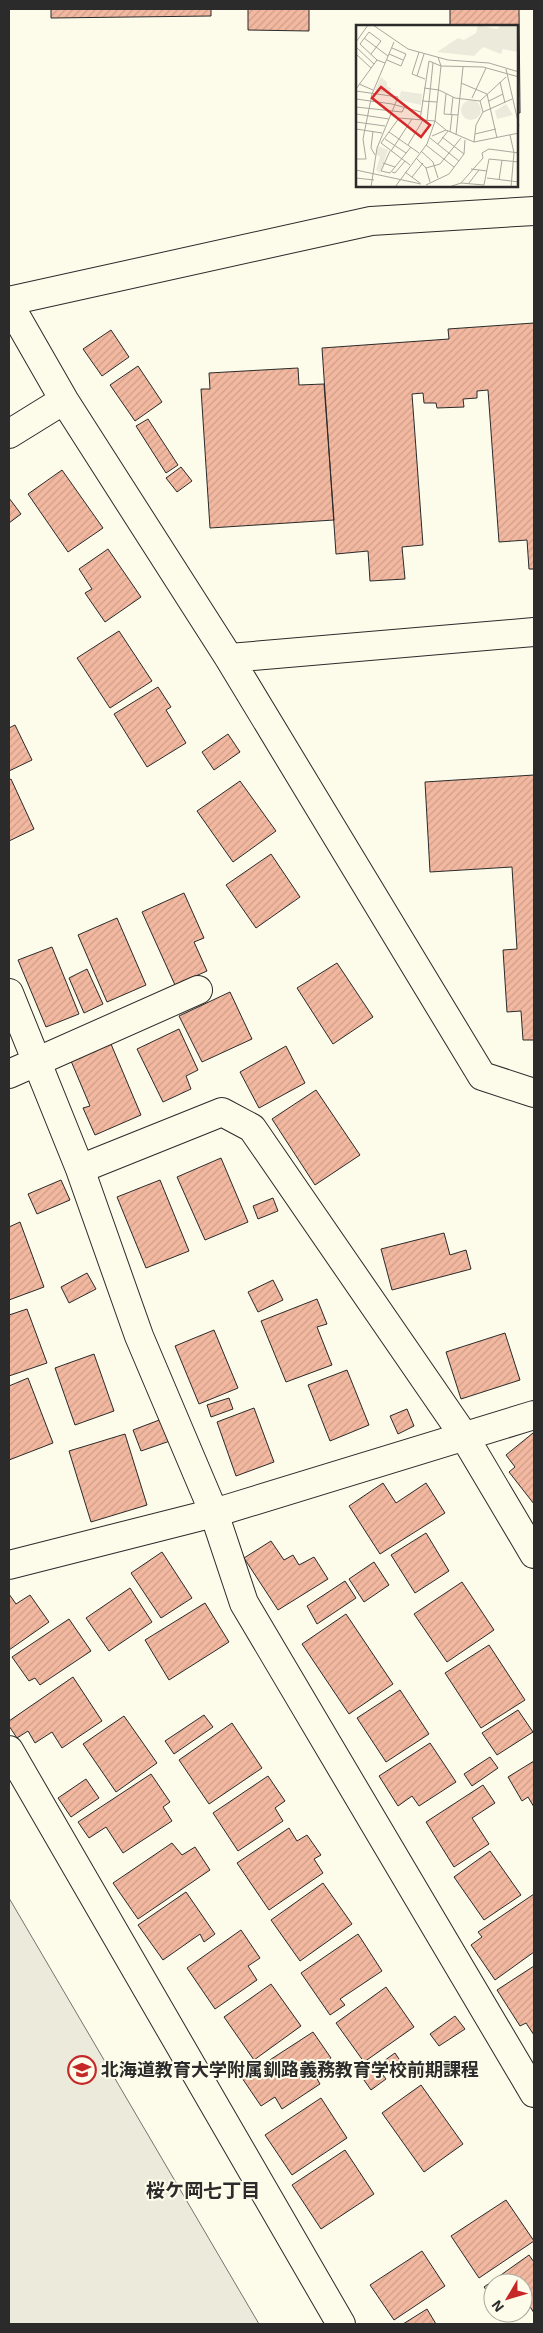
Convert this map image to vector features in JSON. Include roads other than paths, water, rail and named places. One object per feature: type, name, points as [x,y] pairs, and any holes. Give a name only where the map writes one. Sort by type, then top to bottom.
[{"type":"street","points":[[534,211],[371,221],[9,302],[64,400],[229,658],[482,1076],[534,1093]]},
{"type":"street","points":[[9,434],[64,400]]},
{"type":"street","points":[[229,658],[534,632]]},
{"type":"street","points":[[9,1074],[198,990]]},
{"type":"street","points":[[9,993],[80,1169],[139,1336],[214,1513],[244,1603],[534,2093]]},
{"type":"street","points":[[80,1169],[222,1112],[252,1128],[464,1436],[534,1554]]},
{"type":"street","points":[[9,1565],[214,1513],[534,1415]]},
{"type":"street","points":[[9,1750],[341,2324]]},
{"type":"place","name":"北海道教育大学附属釧路義務教育学校前期課程","points":[[82,2070]]},
{"type":"district","name":"桜ケ岡七丁目","points":[[203,2190]]}]
